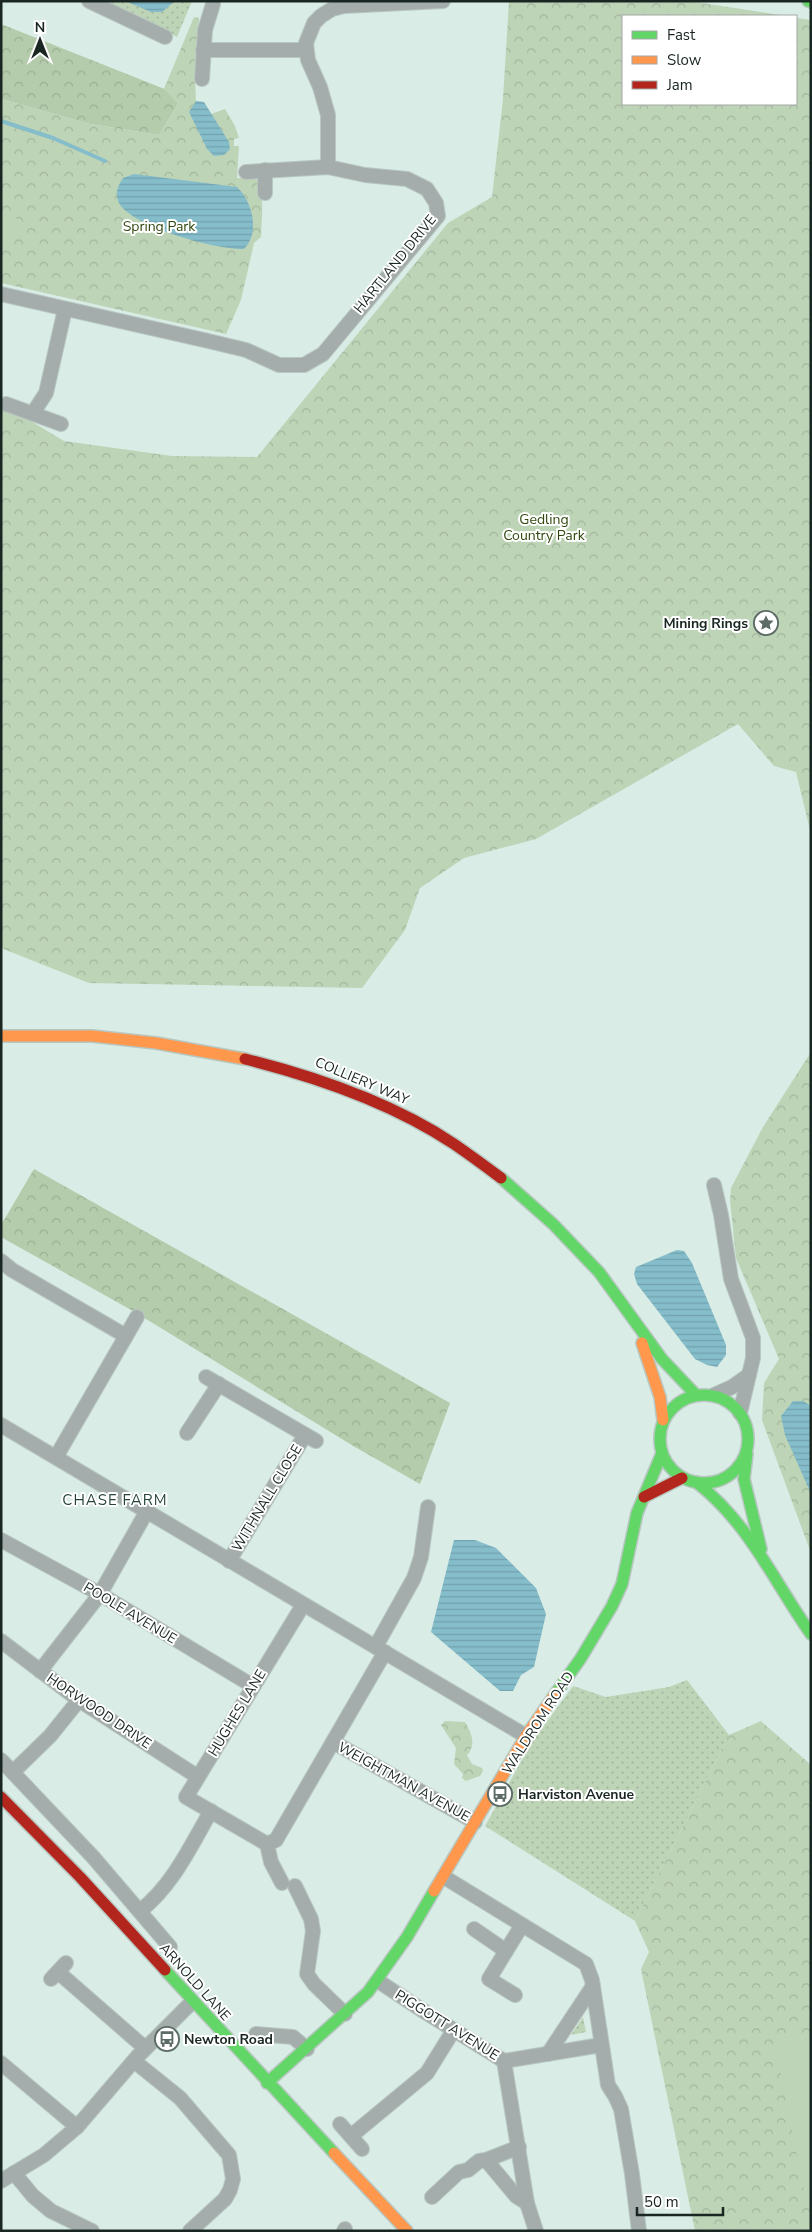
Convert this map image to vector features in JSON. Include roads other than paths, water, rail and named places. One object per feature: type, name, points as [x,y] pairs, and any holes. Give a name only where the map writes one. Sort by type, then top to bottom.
[{"type":"main road","name":"COLLIERY WAY","points":[[1,1036],[90,1036],[173,1044],[235,1055],[295,1070],[381,1102],[454,1143],[524,1196],[599,1272],[662,1359],[696,1395]]},
{"type":"main road","name":"COLLIERY WAY","points":[[634,1319],[660,1397],[663,1420]]},
{"type":"main road","points":[[747,1449],[742,1461],[731,1474],[711,1483],[696,1482],[682,1478],[671,1469],[662,1453],[660,1432],[663,1420],[679,1402],[696,1395],[714,1395],[730,1402],[740,1413],[747,1429],[747,1449],[744,1479],[762,1554]]},
{"type":"main road","name":"WALDROM ROAD","points":[[267,2083],[307,2050],[378,1980],[444,1877],[526,1736],[581,1658],[612,1606],[622,1584],[632,1529],[662,1453]]},
{"type":"main road","points":[[644,1497],[682,1478]]},
{"type":"main road","points":[[696,1482],[721,1501],[762,1554],[775,1580],[811,1634]]},
{"type":"main road","name":"ARNOLD LANE","points":[[1,1796],[80,1877],[192,2002],[407,2231]]},
{"type":"street","points":[[246,172],[328,167],[328,115],[305,50],[309,33],[314,23],[332,9],[344,6],[443,1]]},
{"type":"street","points":[[92,2],[165,37]]},
{"type":"street","points":[[202,79],[205,30],[214,4]]},
{"type":"street","points":[[203,50],[305,50]]},
{"type":"street","name":"HARTLAND DRIVE","points":[[1,294],[237,348],[279,365],[304,365],[323,354],[438,216],[436,203],[427,189],[407,180],[365,175],[328,167]]},
{"type":"street","points":[[265,170],[265,193]]},
{"type":"street","points":[[33,413],[46,393],[65,309]]},
{"type":"street","points":[[6,404],[61,424]]},
{"type":"street","points":[[714,1185],[721,1215],[731,1279],[753,1338],[753,1358],[740,1413]]},
{"type":"street","points":[[1,1261],[12,1270],[126,1336]]},
{"type":"street","points":[[56,1457],[137,1317]]},
{"type":"street","points":[[714,1395],[732,1387],[749,1375]]},
{"type":"street","points":[[187,1433],[219,1384],[206,1376]]},
{"type":"street","name":"WITHNALL CLOSE","points":[[219,1384],[311,1438],[230,1561]]},
{"type":"street","points":[[1,1425],[526,1736]]},
{"type":"street","points":[[268,1844],[276,1840],[333,1742],[381,1649],[419,1566],[428,1507]]},
{"type":"street","points":[[40,1671],[100,1594],[147,1511]]},
{"type":"street","name":"POOLE AVENUE","points":[[2,1543],[100,1594],[253,1686]]},
{"type":"street","name":"HUGHES LANE","points":[[211,1811],[186,1797],[303,1605]]},
{"type":"street","name":"HORWOOD DRIVE","points":[[1,1641],[78,1700],[198,1777]]},
{"type":"street","points":[[13,1772],[50,1736],[78,1700]]},
{"type":"street","name":"WEIGHTMAN AVENUE","points":[[333,1742],[475,1822]]},
{"type":"street","points":[[1,1760],[93,1857],[170,1947]]},
{"type":"street","points":[[140,1911],[168,1884],[211,1811],[268,1844]]},
{"type":"street","points":[[268,1844],[271,1862],[311,1919],[313,1931],[308,1974],[314,1984],[345,2014]]},
{"type":"street","points":[[444,1877],[586,1964],[592,1986],[608,2084],[621,2109],[639,2231]]},
{"type":"street","points":[[516,1995],[489,1979],[522,1925]]},
{"type":"street","points":[[474,1929],[506,1951]]},
{"type":"street","points":[[58,1972],[145,2048]]},
{"type":"street","name":"PIGGOTT AVENUE","points":[[378,1980],[453,2030],[504,2061],[601,2045]]},
{"type":"street","points":[[548,2054],[592,1986]]},
{"type":"street","points":[[1,2181],[44,2155],[77,2128],[145,2048],[192,2002]]},
{"type":"street","points":[[351,2136],[427,2073],[453,2030]]},
{"type":"street","points":[[256,2034],[293,2037],[307,2050]]},
{"type":"street","points":[[134,2061],[180,2098],[230,2155],[233,2179],[228,2195],[225,2200],[190,2231]]},
{"type":"street","points":[[504,2061],[532,2229]]},
{"type":"street","points":[[1,2063],[77,2128]]},
{"type":"street","points":[[340,2124],[362,2149]]},
{"type":"street","points":[[432,2197],[459,2172],[468,2170],[479,2161],[519,2147]]},
{"type":"street","points":[[486,2160],[516,2196],[527,2202]]},
{"type":"street","points":[[14,2173],[33,2196],[51,2211],[92,2231]]},
{"type":"water","points":[[125,1],[175,1],[162,12],[151,12]]},
{"type":"water","points":[[196,101],[204,102],[229,142],[230,149],[224,155],[214,156],[207,149],[189,112]]},
{"type":"water","points":[[134,174],[237,187],[243,193],[253,218],[252,235],[249,242],[244,249],[215,246],[176,235],[140,220],[127,212],[119,203],[117,196],[118,187],[123,178]]},
{"type":"water","points":[[677,1250],[684,1251],[692,1263],[726,1345],[726,1355],[717,1367],[707,1365],[695,1359],[637,1284],[634,1274],[636,1267]]},
{"type":"water","points":[[793,1401],[803,1401],[811,1406],[811,1494],[785,1435],[781,1416]]},
{"type":"water","points":[[454,1540],[475,1540],[496,1548],[536,1588],[546,1614],[534,1667],[521,1675],[513,1691],[500,1691],[431,1632]]},
{"type":"waterway","points":[[1,121],[53,138],[105,161]]},
{"type":"place","name":"Mining Rings","points":[[766,623]]},
{"type":"place","name":"Harviston Avenue","points":[[500,1794]]},
{"type":"place","name":"Newton Road","points":[[167,2039]]},
{"type":"district","name":"CHASE FARM","points":[[115,1500]]},
{"type":"park label","name":"Spring Park","points":[[159,226]]},
{"type":"park label","name":"Gedling Country Park","points":[[544,528]]}]
